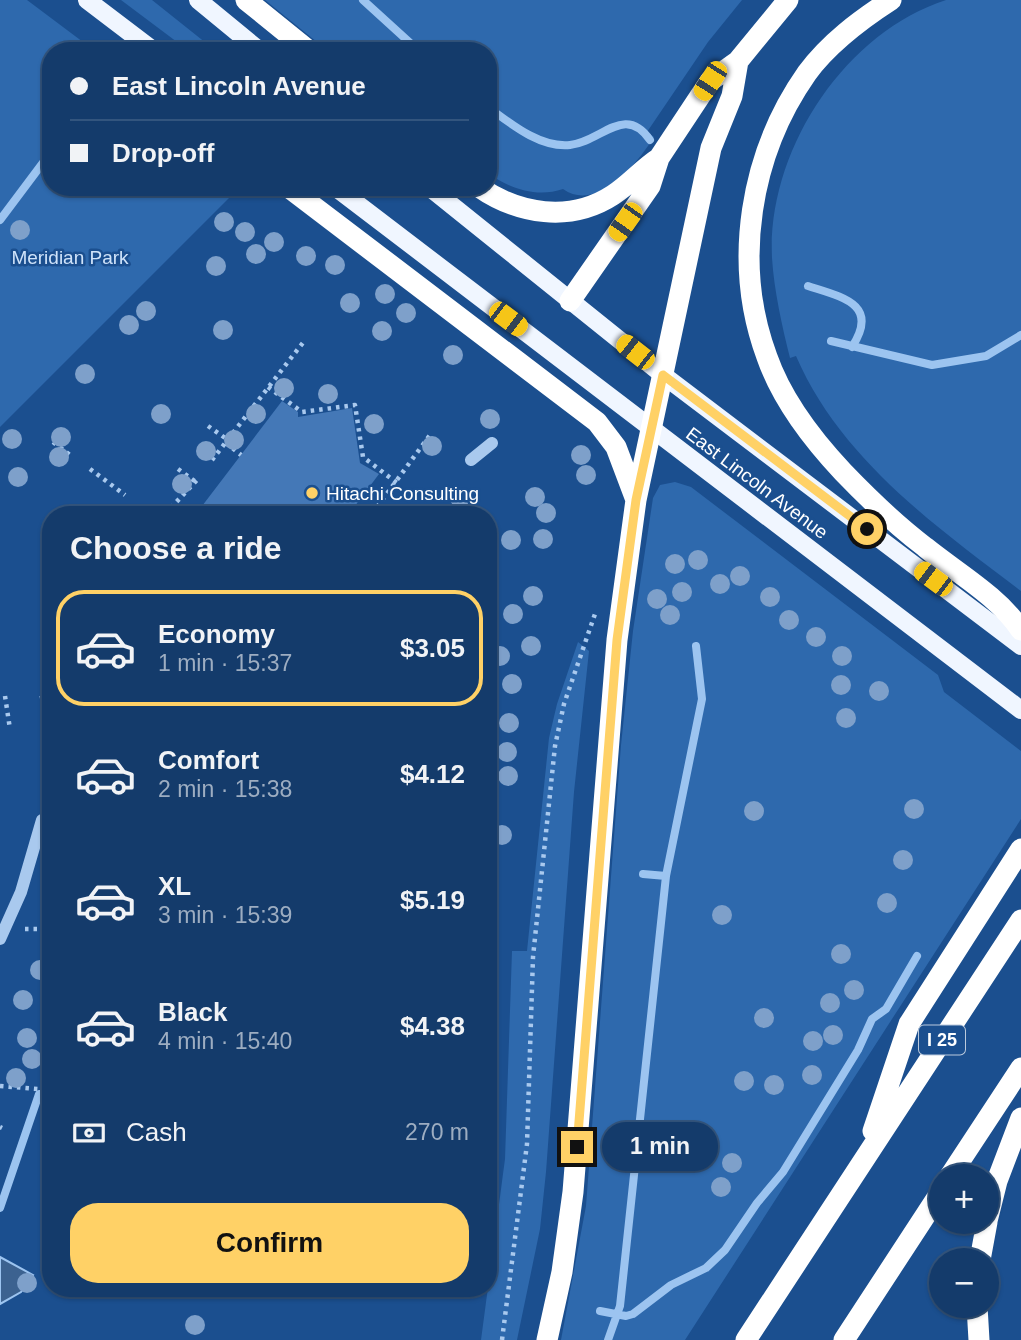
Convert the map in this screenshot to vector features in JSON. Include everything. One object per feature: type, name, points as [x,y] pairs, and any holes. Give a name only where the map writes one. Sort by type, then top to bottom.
[{"type":"highway","points":[[246,0],[298,42]]},
{"type":"highway","points":[[570,301],[650,186],[659,158],[710,81],[738,61],[788,0]]},
{"type":"highway","points":[[891,0],[834,43],[807,73],[772,141],[755,195],[750,227],[749,268],[758,325],[768,360],[783,391],[804,426],[829,456],[891,518],[992,600],[1021,631]]},
{"type":"highway","points":[[547,1340],[562,1272],[573,1192],[611,705],[636,500],[711,148],[732,96],[738,61]]},
{"type":"highway","points":[[494,196],[510,205],[528,210],[573,210],[595,204],[613,195],[640,170],[659,158]]},
{"type":"highway","points":[[300,196],[597,422],[615,447],[636,500]]},
{"type":"highway","points":[[864,1160],[909,1024],[1021,849]]},
{"type":"highway","name":"I 25","points":[[746,1340],[1021,920]]},
{"type":"highway","points":[[958,1164],[1021,1068]]},
{"type":"highway","points":[[999,1176],[1021,1118]]},
{"type":"highway","points":[[844,1340],[929,1210]]},
{"type":"highway","points":[[978,1318],[979,1340]]},
{"type":"main road","points":[[87,0],[143,42]]},
{"type":"main road","points":[[198,0],[249,42]]},
{"type":"main road","name":"East Lincoln Avenue","points":[[347,196],[1014,705]]},
{"type":"main road","name":"East Lincoln Avenue","points":[[440,196],[663,375],[1021,646]]},
{"type":"street","points":[[471,460],[492,443]]},
{"type":"street","points":[[0,939],[21,892],[42,820]]},
{"type":"path","points":[[212,460],[305,340]]},
{"type":"path","points":[[268,387],[302,412],[355,405],[363,457],[397,483]]},
{"type":"path","points":[[208,426],[241,454]]},
{"type":"path","points":[[378,506],[430,435]]},
{"type":"path","points":[[53,442],[70,455]]},
{"type":"path","points":[[90,469],[125,495]]},
{"type":"path","points":[[173,506],[197,481],[178,469]]},
{"type":"path","points":[[502,1340],[527,1144],[533,957],[555,746],[564,704],[598,604]]},
{"type":"path","points":[[5,696],[10,729]]},
{"type":"path","points":[[25,929],[42,929]]},
{"type":"path","points":[[0,1086],[42,1089]]},
{"type":"green space","name":"Meridian Park","points":[[0,0],[27,0],[83,42],[42,42],[42,196],[231,196],[0,427]]},
{"type":"green space","points":[[121,0],[152,0],[205,42],[177,42]]},
{"type":"green space","points":[[265,0],[742,0],[708,42],[647,132],[654,137],[637,160],[615,182],[589,195],[576,195],[563,189],[534,192],[505,184],[497,179],[497,42],[317,42]]},
{"type":"green space","points":[[946,0],[1021,0],[1021,591],[924,515],[864,458],[838,427],[815,393],[796,356],[790,358],[775,283],[772,258],[774,218],[783,177],[798,138],[819,101],[845,68],[875,39],[909,16]]},
{"type":"green space","points":[[675,482],[691,487],[938,675],[944,692],[1021,751],[1021,819],[685,1340],[561,1340],[586,1206],[621,745],[633,631],[653,498],[660,485]]},
{"type":"green space","points":[[578,642],[589,651],[574,792],[540,1229],[517,1340],[481,1340],[487,1297],[497,1297],[497,1219],[505,1159],[512,951],[527,951],[549,738],[557,704]]},
{"type":"shaded area","points":[[0,1257],[33,1275],[21,1292],[0,1304]]},
{"type":"building","points":[[282,401],[298,412],[298,417],[352,408],[360,463],[379,474],[355,506],[202,506]]},
{"type":"waterway","points":[[363,0],[409,42]]},
{"type":"waterway","points":[[497,114],[526,134],[559,145],[581,142],[622,125],[641,129],[650,140]]},
{"type":"waterway","points":[[0,220],[42,164]]},
{"type":"waterway","points":[[808,286],[844,299],[853,304],[859,312],[862,321],[860,332],[852,347]]},
{"type":"waterway","points":[[831,341],[932,365],[986,356],[1021,335]]},
{"type":"waterway","points":[[608,1340],[620,1306],[666,876],[702,699],[696,646]]},
{"type":"waterway","points":[[643,874],[666,876]]},
{"type":"waterway","points":[[600,1311],[626,1316],[633,1314],[671,1285],[706,1268],[725,1250],[757,1203],[783,1172],[858,1050],[872,1019],[886,1009],[917,956]]},
{"type":"waterway","points":[[0,1208],[39,1094],[42,1094]]},
{"type":"place","name":"Hitachi Consulting","points":[[312,493]]},
{"type":"route","points":[[577,1147],[617,640],[636,500],[663,375],[867,529]]}]
